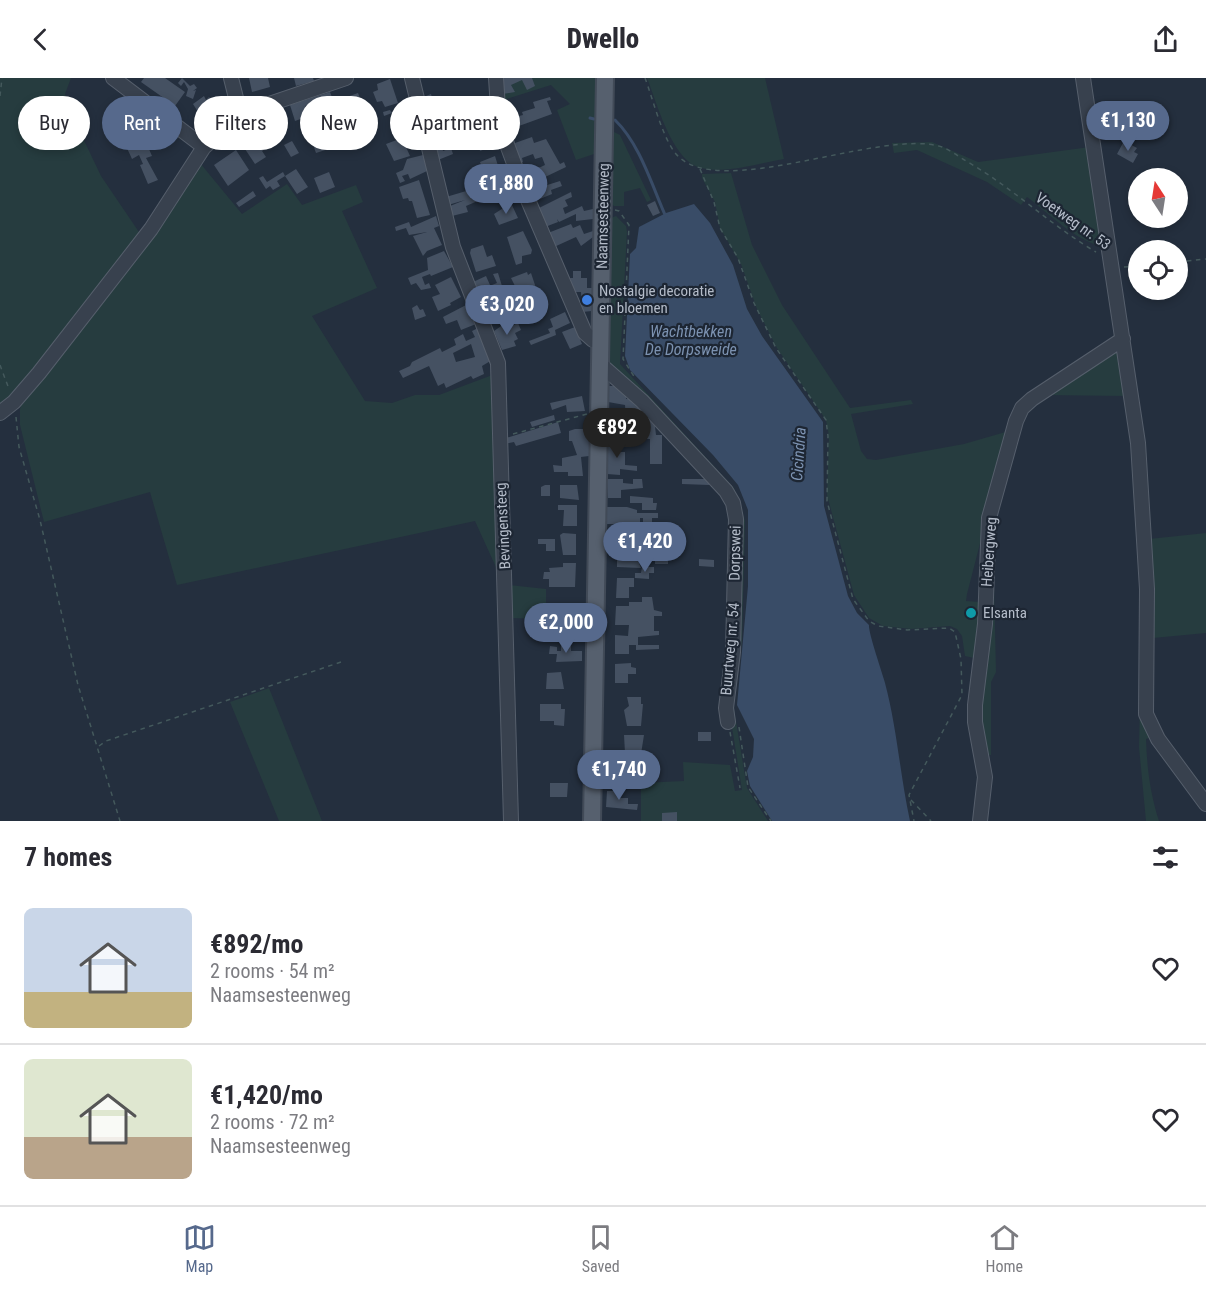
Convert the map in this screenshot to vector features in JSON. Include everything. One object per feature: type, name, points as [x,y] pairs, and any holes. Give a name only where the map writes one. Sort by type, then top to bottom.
[{"type":"main road","name":"Naamsesteenweg","points":[[592,821],[605,78]]},
{"type":"street","points":[[113,78],[194,139]]},
{"type":"street","points":[[231,78],[236,96]]},
{"type":"street","points":[[288,98],[346,78]]},
{"type":"street","name":"Bevingensteeg","points":[[412,78],[453,248],[496,356],[499,375],[498,438],[505,573],[511,821]]},
{"type":"street","points":[[496,78],[497,116],[525,193],[585,333],[593,340],[601,341]]},
{"type":"street","points":[[1083,78],[1138,443],[1147,589],[1146,714],[1158,739],[1206,804]]},
{"type":"street","points":[[0,413],[14,402],[151,229],[202,150]]},
{"type":"street","name":"Heibergweg","points":[[980,821],[985,777],[975,722],[975,705],[985,624],[988,528],[1016,421],[1022,408],[1032,399],[1123,339]]},
{"type":"street","name":"Dorpswei","points":[[600,364],[642,401],[726,491],[733,503],[736,519],[733,652],[726,708],[733,720]]},
{"type":"path","points":[[0,96],[2,78]]},
{"type":"path","points":[[645,78],[674,150],[690,165],[700,169],[714,202],[720,228],[738,258],[754,303],[776,348],[826,420],[828,436],[827,501],[853,599],[869,621],[878,626],[907,630],[949,628],[955,632],[961,659],[962,695],[911,789],[910,799],[914,821]]},
{"type":"path","name":"Voetweg nr. 53","points":[[700,169],[747,169],[924,144],[943,148],[1023,199],[1072,237],[1120,267],[1128,267]]},
{"type":"path","points":[[603,208],[620,212],[629,225],[623,359],[628,371],[636,379]]},
{"type":"path","points":[[1188,261],[1206,259]]},
{"type":"path","points":[[0,365],[14,402],[19,447],[40,520],[78,685],[120,821]]},
{"type":"path","points":[[498,438],[600,411]]},
{"type":"path","points":[[98,747],[106,741],[341,662]]},
{"type":"path","points":[[733,720],[740,788]]},
{"type":"path","name":"Buurtweg nr. 54","points":[[733,720],[748,787],[771,821]]},
{"type":"path","points":[[910,799],[931,821]]},
{"type":"green space","points":[[0,78],[71,78],[66,96],[18,96],[18,150],[89,150],[101,176],[141,235],[26,382],[0,409]]},
{"type":"green space","points":[[501,78],[596,78],[594,154],[576,160],[557,110],[570,104],[551,85],[516,96],[503,96]]},
{"type":"green space","points":[[647,78],[765,78],[784,159],[721,170],[701,168],[691,163],[674,143],[667,130]]},
{"type":"green space","points":[[612,131],[620,135],[651,200],[647,202],[640,188],[624,192],[624,206],[614,206],[610,203]]},
{"type":"green space","points":[[932,142],[978,162],[1090,147],[1104,247],[1073,233],[1027,197],[1021,205],[987,182],[917,150],[894,153],[892,143]]},
{"type":"green space","points":[[200,163],[242,214],[287,184],[302,205],[356,185],[363,202],[342,211],[377,288],[312,316],[365,401],[392,403],[415,395],[439,395],[495,374],[493,441],[500,576],[475,521],[177,585],[150,492],[44,522],[20,425],[23,398]]},
{"type":"green space","points":[[731,173],[752,245],[782,305],[850,408],[911,400],[913,404],[851,414],[861,451],[867,459],[876,460],[964,444],[1009,431],[967,594],[966,601],[980,602],[974,658],[965,656],[962,636],[957,629],[950,626],[911,629],[883,626],[869,618],[854,595],[827,495],[829,436],[826,420],[777,348],[757,309],[741,264],[720,228],[715,202],[702,178],[702,174]]},
{"type":"green space","points":[[616,216],[626,226],[627,232],[620,364],[734,488],[745,521],[742,640],[733,703],[747,788],[768,821],[641,821],[641,783],[684,781],[683,762],[730,765],[735,791],[742,790],[728,702],[737,508],[607,363],[611,218]]},
{"type":"green space","points":[[1118,347],[1126,396],[1043,395]]},
{"type":"green space","points":[[1206,533],[1206,633],[1153,638],[1149,539]]},
{"type":"green space","points":[[509,585],[546,589],[546,619],[510,618]]},
{"type":"green space","points":[[994,586],[996,672],[991,682],[991,755],[982,755],[978,724],[989,589]]},
{"type":"green space","points":[[1141,664],[1152,737],[1146,739],[1148,770],[1159,821],[1146,821],[1139,747]]},
{"type":"green space","points":[[269,688],[322,821],[279,821],[230,702]]},
{"type":"water","name":"Wachtbekken De Dorpsweide","points":[[694,204],[710,223],[733,265],[747,309],[762,336],[823,422],[824,506],[848,596],[857,613],[869,625],[885,683],[893,717],[910,821],[772,821],[750,786],[747,771],[753,757],[754,739],[737,705],[748,586],[748,510],[738,485],[713,455],[630,370],[625,356],[630,254],[636,248],[639,227],[666,213]]},
{"type":"building","points":[[144,78],[165,78],[185,92],[182,96],[161,96],[141,82]]},
{"type":"building","points":[[182,78],[190,86],[194,84],[197,88],[193,91],[196,90],[193,99],[186,96],[188,89],[184,82],[181,86],[178,83]]},
{"type":"building","points":[[249,78],[268,78],[270,87],[252,92]]},
{"type":"building","points":[[294,78],[313,78],[314,81],[296,86]]},
{"type":"building","points":[[502,78],[532,78],[535,86],[527,90],[522,80],[511,85],[515,92],[503,94]]},
{"type":"building","points":[[390,79],[396,96],[390,96],[390,105],[385,107],[382,101],[378,102],[378,96],[375,96],[373,92],[378,90],[377,84]]},
{"type":"building","points":[[330,92],[332,96],[318,96]]},
{"type":"building","points":[[550,97],[551,100],[547,101],[552,114],[520,126],[522,112],[535,108],[533,102]]},
{"type":"building","points":[[300,102],[300,119],[295,121],[290,105]]},
{"type":"building","points":[[390,110],[390,114],[384,116],[383,112]]},
{"type":"building","points":[[532,137],[534,143],[546,139],[560,164],[564,162],[566,167],[541,179],[544,186],[560,181],[562,186],[551,190],[552,194],[535,201],[521,169],[528,166],[530,172],[545,165],[542,157],[535,159],[533,154],[522,158],[523,162],[519,164],[514,150],[520,150],[520,141]]},
{"type":"building","points":[[292,141],[299,153],[291,157],[287,150],[288,143]]},
{"type":"building","points":[[1124,141],[1137,148],[1134,152],[1138,154],[1133,163],[1117,154]]},
{"type":"building","points":[[390,142],[390,150],[407,150],[410,156],[394,161],[386,144]]},
{"type":"building","points":[[128,150],[149,150],[152,156],[146,158],[158,180],[148,184],[140,165],[143,164],[139,155],[132,159]]},
{"type":"building","points":[[236,150],[249,170],[228,186],[214,165]]},
{"type":"building","points":[[246,150],[263,150],[266,157],[255,164]]},
{"type":"building","points":[[435,150],[452,150],[453,154],[438,160]]},
{"type":"building","points":[[423,155],[427,171],[410,179],[408,174],[402,176],[405,181],[400,183],[396,173],[403,170],[407,159]]},
{"type":"building","points":[[495,156],[499,169],[484,173],[480,162]]},
{"type":"building","points":[[296,169],[308,187],[297,194],[285,176]]},
{"type":"building","points":[[283,172],[285,176],[277,181],[280,186],[273,190],[270,186],[266,189],[259,178],[263,176],[267,182]]},
{"type":"building","points":[[329,172],[335,187],[320,193],[314,178]]},
{"type":"building","points":[[501,175],[505,185],[488,192],[485,183],[477,186],[475,181],[485,178],[488,181]]},
{"type":"building","points":[[419,180],[430,215],[417,218],[412,201],[408,198],[403,199],[399,187]]},
{"type":"building","points":[[473,189],[475,197],[479,196],[480,200],[466,206],[468,212],[452,216],[450,206],[465,200],[448,205],[446,197]]},
{"type":"building","points":[[253,191],[256,196],[239,207],[236,203]]},
{"type":"building","points":[[571,192],[572,197],[565,200],[568,206],[563,208],[565,214],[582,206],[584,211],[593,209],[593,219],[576,221],[576,214],[559,222],[557,219],[558,222],[545,227],[537,209]]},
{"type":"building","points":[[655,201],[660,213],[653,216],[647,205]]},
{"type":"building","points":[[511,203],[518,218],[499,225],[494,214]]},
{"type":"building","points":[[436,216],[439,226],[434,228],[442,245],[427,251],[423,256],[413,236],[427,232],[409,235],[406,228],[396,231],[395,227],[409,222],[411,227]]},
{"type":"building","points":[[571,224],[573,228],[580,225],[584,234],[593,231],[593,237],[581,246],[576,237],[554,247],[548,233]]},
{"type":"building","points":[[523,231],[532,250],[531,254],[522,256],[522,263],[516,265],[507,237]]},
{"type":"building","points":[[483,245],[487,257],[492,255],[496,266],[476,272],[470,253],[471,249]]},
{"type":"building","points":[[444,251],[453,267],[431,276],[430,274],[422,277],[425,285],[429,283],[431,288],[421,290],[416,283],[411,285],[408,278],[428,270],[427,258]]},
{"type":"building","name":"Nostalgie decoratie en bloemen","points":[[573,271],[581,271],[581,278],[587,278],[587,288],[592,288],[592,311],[582,312],[581,292],[574,292],[570,278],[573,278]]},
{"type":"building","points":[[527,272],[528,275],[531,273],[537,291],[521,298],[511,278]]},
{"type":"building","points":[[498,273],[502,286],[493,290],[492,285],[497,283],[493,274]]},
{"type":"building","points":[[486,276],[490,285],[477,292],[473,282]]},
{"type":"building","points":[[451,277],[461,297],[438,311],[432,297],[440,294],[435,285]]},
{"type":"building","points":[[490,291],[497,310],[488,314],[481,299],[478,301],[476,297]]},
{"type":"building","points":[[468,304],[476,324],[461,330],[457,320],[446,324],[443,317]]},
{"type":"building","points":[[417,305],[420,310],[423,309],[426,316],[415,320],[412,308]]},
{"type":"building","points":[[565,312],[570,323],[555,330],[556,335],[531,345],[529,341],[550,333],[548,329],[553,327],[550,319]]},
{"type":"building","points":[[507,322],[509,327],[518,323],[521,330],[515,333],[518,339],[514,341],[516,346],[502,350],[494,331]]},
{"type":"building","points":[[575,327],[582,344],[570,349],[562,332]]},
{"type":"building","points":[[478,328],[492,360],[482,366],[484,374],[473,379],[471,376],[446,388],[444,383],[438,386],[429,366],[403,378],[399,371],[410,366],[412,362],[440,348],[442,352],[456,345],[454,339],[463,334],[466,341],[475,337],[472,331]],"holes":[[[471,344],[475,357],[456,362],[453,353]]]},
{"type":"building","points":[[608,386],[621,386],[626,390],[626,399],[635,399],[654,418],[656,435],[662,435],[662,464],[650,464],[650,439],[637,439],[637,433],[608,431],[608,418],[626,418],[625,405],[608,402]]},
{"type":"building","points":[[582,396],[585,411],[567,412],[566,405],[552,410],[550,403]]},
{"type":"building","points":[[554,415],[555,420],[532,427],[530,422]]},
{"type":"building","points":[[558,422],[561,433],[516,446],[514,442],[504,444],[503,439]]},
{"type":"building","points":[[590,429],[589,456],[581,457],[583,476],[568,476],[568,472],[554,472],[553,465],[562,466],[562,458],[577,455],[572,441],[569,441],[569,431]]},
{"type":"building","points":[[607,442],[621,442],[621,452],[625,452],[625,465],[637,466],[637,471],[620,469],[620,475],[607,474]]},
{"type":"building","points":[[607,479],[623,479],[623,483],[633,484],[633,479],[642,479],[643,488],[621,490],[621,498],[608,498]]},
{"type":"building","points":[[682,479],[709,479],[709,485],[682,484]]},
{"type":"building","points":[[550,485],[550,496],[541,496],[541,487]]},
{"type":"building","points":[[560,485],[577,485],[579,500],[560,498]]},
{"type":"building","points":[[630,496],[653,498],[653,503],[657,503],[656,510],[642,510],[642,503],[630,503]]},
{"type":"building","points":[[558,505],[577,505],[577,526],[563,526],[564,510],[558,510]]},
{"type":"building","points":[[607,507],[627,507],[637,510],[637,513],[658,513],[658,518],[652,518],[652,523],[643,523],[643,518],[640,518],[640,523],[635,523],[635,529],[646,529],[646,533],[640,534],[640,539],[611,538],[612,528],[618,528],[618,524],[607,524]]},
{"type":"building","points":[[563,533],[576,534],[576,555],[563,555],[560,535]]},
{"type":"building","points":[[538,539],[555,539],[555,551],[546,551],[546,544],[538,544]]},
{"type":"building","points":[[635,547],[635,552],[643,552],[643,549],[663,549],[663,559],[668,559],[668,564],[655,564],[655,558],[637,558],[641,568],[617,567],[617,548]]},
{"type":"building","points":[[699,559],[714,560],[714,567],[699,566]]},
{"type":"building","points":[[563,563],[576,563],[575,587],[549,587],[549,579],[543,579],[544,572],[550,572],[549,568],[563,567]]},
{"type":"building","points":[[642,567],[654,567],[654,573],[649,573],[649,579],[635,578],[635,573],[641,573]]},
{"type":"building","points":[[617,578],[634,578],[634,587],[629,587],[629,598],[616,598]]},
{"type":"building","points":[[642,597],[652,597],[654,610],[662,612],[662,616],[654,616],[654,631],[659,631],[659,635],[638,637],[638,645],[659,645],[659,649],[636,650],[636,645],[629,645],[629,654],[615,654],[615,635],[628,636],[629,625],[615,625],[616,606],[629,606],[629,602],[642,602]]},
{"type":"building","points":[[574,607],[580,610],[580,629],[556,629],[556,635],[547,634],[550,624],[545,624],[541,613],[559,613],[559,616],[563,616],[563,608]]},
{"type":"building","points":[[550,646],[557,647],[557,651],[561,651],[561,646],[571,646],[571,651],[582,651],[582,661],[556,662],[557,654],[549,654]]},
{"type":"building","points":[[631,663],[631,667],[636,668],[636,674],[628,674],[628,683],[615,683],[615,664]]},
{"type":"building","points":[[561,672],[564,689],[546,689],[547,673]]},
{"type":"building","points":[[627,697],[641,697],[641,704],[643,704],[641,726],[627,726],[624,710],[629,706]]},
{"type":"building","points":[[540,704],[561,704],[561,709],[565,709],[564,726],[554,725],[554,721],[540,721]]},
{"type":"building","points":[[698,732],[711,732],[711,741],[698,741]]},
{"type":"building","points":[[624,735],[644,735],[641,754],[625,753]]},
{"type":"building","points":[[550,783],[568,783],[567,797],[550,797]]},
{"type":"building","points":[[607,791],[620,791],[620,798],[628,798],[628,804],[638,804],[637,810],[606,807]]},
{"type":"building","points":[[677,812],[677,821],[662,821],[662,813]]},
{"type":"waterway","name":"Cicindria","points":[[590,118],[594,119]]},
{"type":"waterway","name":"Cicindria","points":[[615,120],[632,141],[666,217]]},
{"type":"place","name":"Nostalgie decoratie en bloemen","points":[[587,300]]},
{"type":"place","name":"Elsanta","points":[[971,613]]}]
